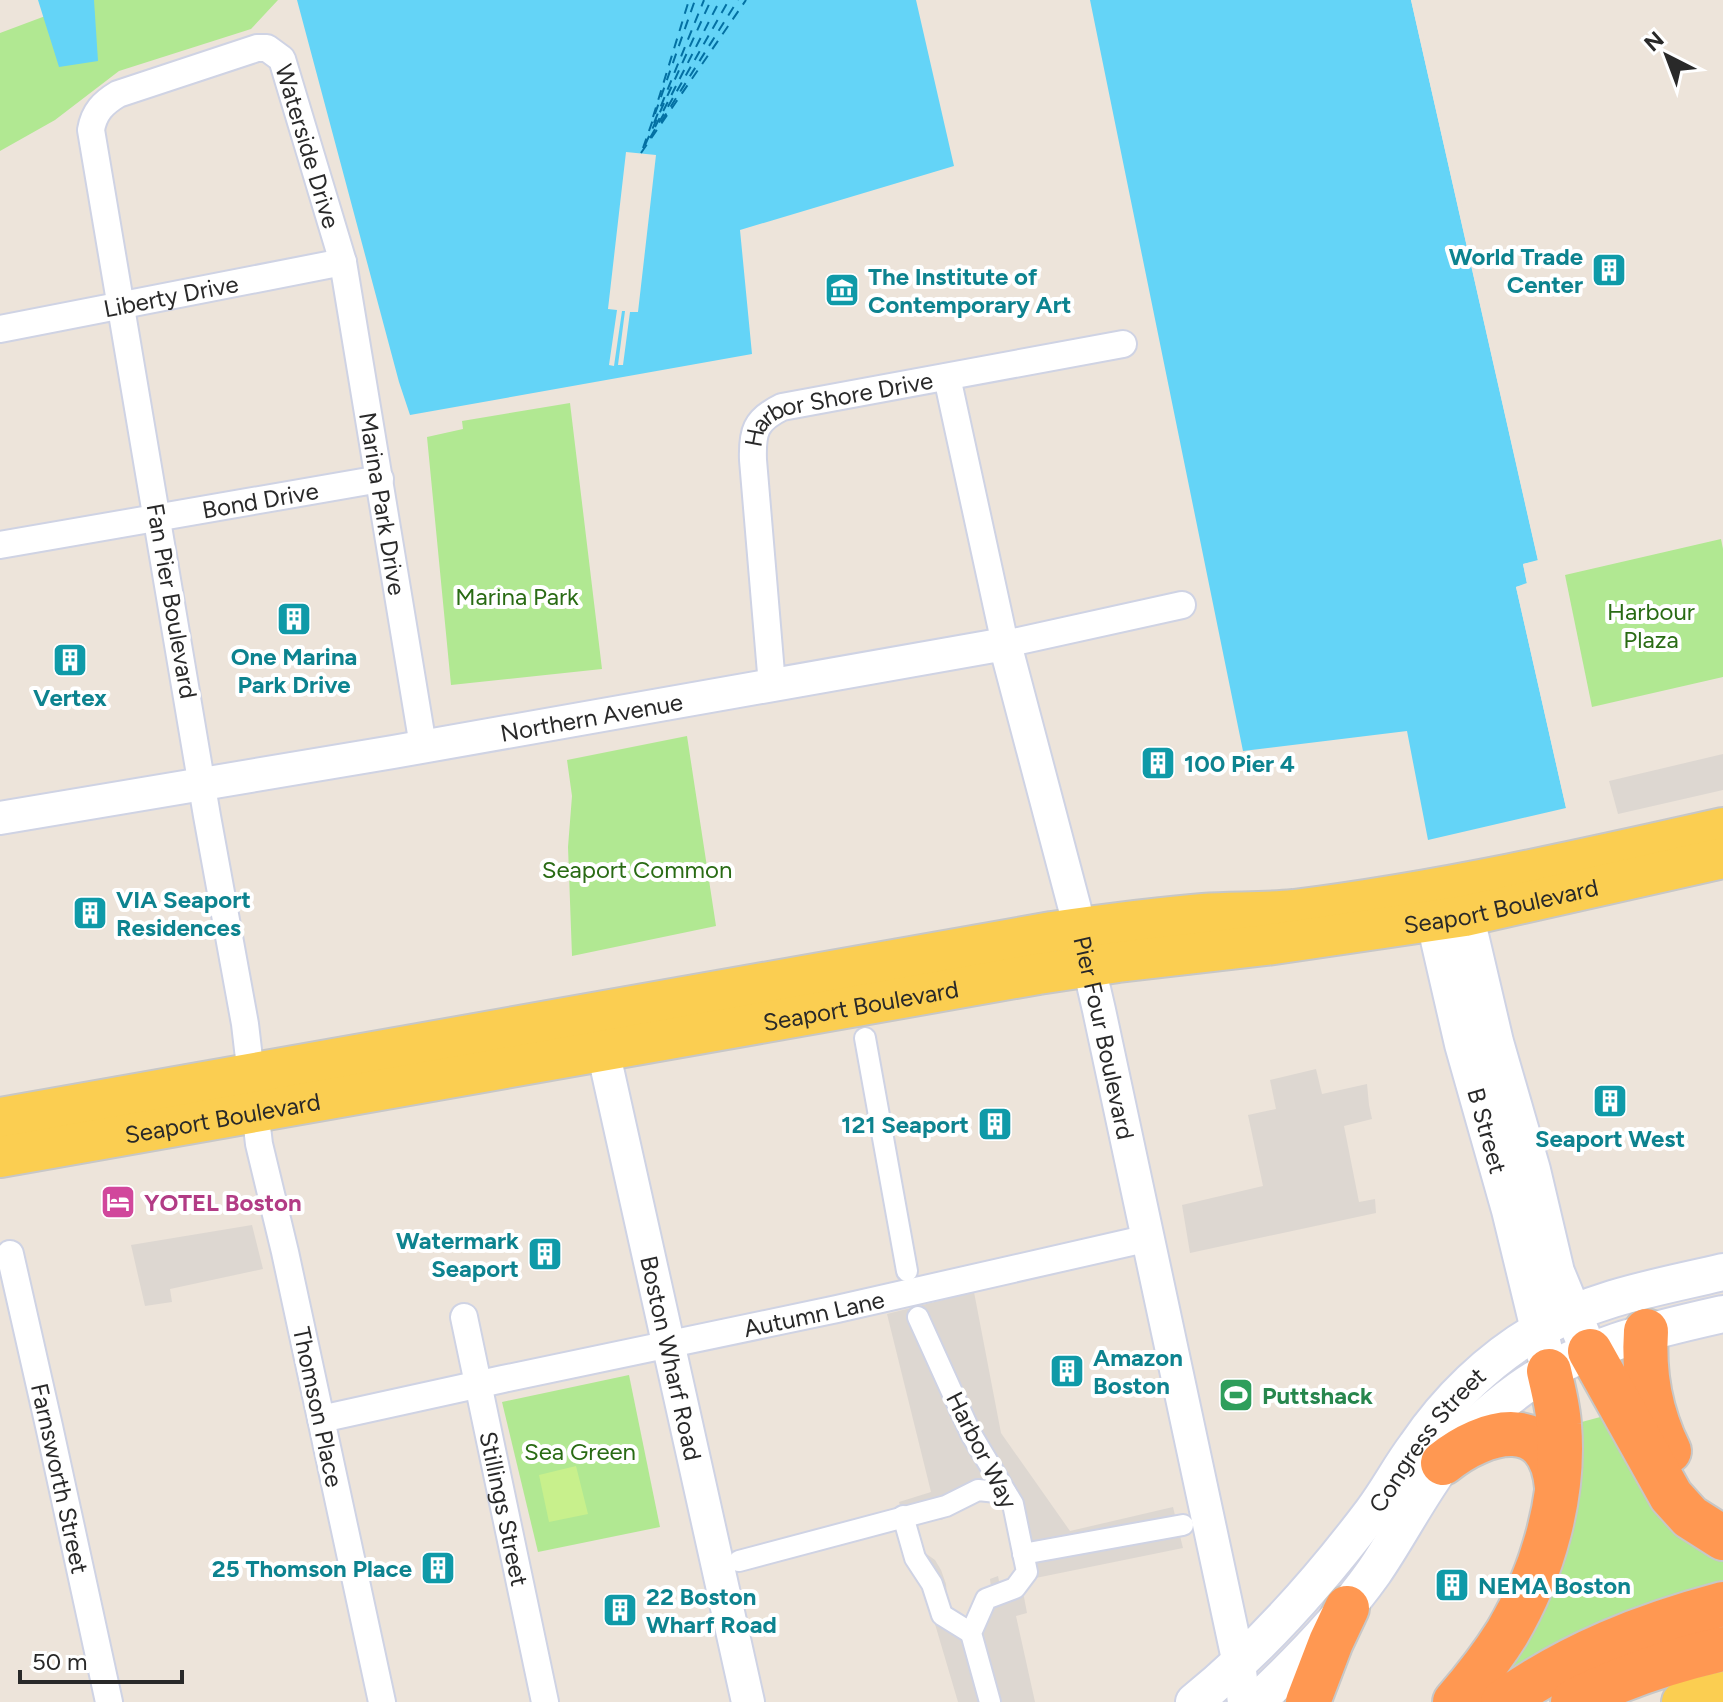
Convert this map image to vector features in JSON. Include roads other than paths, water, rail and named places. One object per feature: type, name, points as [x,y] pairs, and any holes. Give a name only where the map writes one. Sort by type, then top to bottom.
[{"type":"highway","points":[[1646,1331],[1646,1382],[1662,1436],[1687,1483],[1723,1523]]},
{"type":"highway","points":[[1581,1332],[1671,1496],[1690,1517],[1723,1538]]},
{"type":"highway","points":[[1455,1702],[1500,1643],[1525,1597],[1547,1537],[1560,1456],[1559,1425],[1544,1350]]},
{"type":"highway","points":[[1443,1463],[1480,1440],[1495,1435],[1516,1434],[1529,1438],[1545,1450],[1552,1463],[1557,1487]]},
{"type":"highway","points":[[1308,1702],[1331,1642],[1356,1595]]},
{"type":"highway","points":[[1503,1702],[1555,1668],[1615,1639],[1723,1604]]},
{"type":"highway","points":[[1573,1702],[1640,1672],[1723,1649]]},
{"type":"main road","name":"Seaport Boulevard","points":[[1446,903],[1566,864],[1723,828]]},
{"type":"main road","name":"Seaport Boulevard","points":[[0,1157],[254,1112],[599,1032],[1084,947],[1203,914],[1446,903],[1723,858]]},
{"type":"main road","name":"B Street","points":[[1446,903],[1495,1042],[1532,1170],[1554,1264],[1581,1332]]},
{"type":"main road","name":"B Street","points":[[1446,903],[1463,1044],[1510,1210],[1544,1350]]},
{"type":"main road","name":"Seaport Boulevard","points":[[0,1118],[251,1073],[599,1032]]},
{"type":"main road","name":"Congress Street","points":[[1194,1702],[1239,1664],[1298,1603],[1374,1509],[1436,1419],[1503,1355],[1544,1350],[1581,1332],[1611,1298],[1723,1272]]},
{"type":"main road","name":"Congress Street","points":[[1581,1332],[1646,1331],[1723,1314]]},
{"type":"main road","name":"Congress Street","points":[[1256,1702],[1307,1652],[1356,1595],[1394,1542],[1443,1463],[1462,1440],[1520,1389],[1544,1350]]},
{"type":"main road","points":[[1356,1595],[1351,1562],[1370,1531],[1374,1509]]},
{"type":"main road","points":[[1682,1702],[1723,1692]]},
{"type":"street","name":"Waterside Drive","points":[[91,130],[99,108],[118,94],[257,48],[267,48],[282,59],[343,262]]},
{"type":"street","name":"Fan Pier Boulevard","points":[[91,130],[251,1073]]},
{"type":"street","name":"Liberty Drive","points":[[0,329],[343,262]]},
{"type":"street","name":"Marina Park Drive","points":[[343,262],[423,746]]},
{"type":"street","name":"Harbor Shore Drive","points":[[772,685],[753,460],[753,442],[758,425],[766,415],[782,407],[1123,344]]},
{"type":"street","name":"Pier Four Boulevard","points":[[947,377],[1005,644],[1084,947],[1149,1238],[1239,1664],[1244,1702]]},
{"type":"street","name":"Bond Drive","points":[[0,545],[380,479]]},
{"type":"street","name":"Northern Avenue","points":[[0,818],[1005,644],[1182,605]]},
{"type":"street","name":"Boston Wharf Road","points":[[599,1032],[748,1702]]},
{"type":"street","points":[[865,1038],[907,1271]]},
{"type":"street","name":"Thomson Place","points":[[251,1073],[260,1151],[382,1702]]},
{"type":"street","name":"Autumn Lane","points":[[321,1419],[837,1309],[1149,1238]]},
{"type":"street","name":"Farnsworth Street","points":[[10,1254],[109,1702]]},
{"type":"street","name":"Stillings Street","points":[[464,1317],[545,1702]]},
{"type":"street","name":"Harbor Way","points":[[918,1317],[971,1434],[1013,1504],[1027,1572],[1015,1588],[986,1599],[971,1633]]},
{"type":"street","points":[[739,1561],[946,1506],[978,1490],[1006,1493]]},
{"type":"street","points":[[903,1516],[915,1558],[932,1584],[942,1615],[971,1633],[990,1702]]},
{"type":"street","points":[[1023,1554],[1183,1525]]},
{"type":"water","points":[[38,0],[94,0],[98,61],[59,67]]},
{"type":"water","points":[[297,0],[916,0],[954,166],[740,230],[752,354],[410,415]]},
{"type":"water","points":[[1090,0],[1411,0],[1538,561],[1523,564],[1527,584],[1516,587],[1566,808],[1428,840],[1407,731],[1243,751]]},
{"type":"place","name":"World Trade Center","points":[[1609,270]]},
{"type":"place","name":"The Institute of Contemporary Art","points":[[842,290]]},
{"type":"place","name":"One Marina Park Drive","points":[[294,619]]},
{"type":"place","name":"Vertex","points":[[70,660]]},
{"type":"place","name":"100 Pier 4","points":[[1158,763]]},
{"type":"place","name":"VIA Seaport Residences","points":[[90,913]]},
{"type":"place","name":"Seaport West","points":[[1610,1101]]},
{"type":"place","name":"121 Seaport","points":[[995,1124]]},
{"type":"place","name":"YOTEL Boston","points":[[118,1202]]},
{"type":"place","name":"Watermark Seaport","points":[[545,1254]]},
{"type":"place","name":"Amazon Boston","points":[[1067,1371]]},
{"type":"place","name":"Puttshack","points":[[1236,1395]]},
{"type":"place","name":"25 Thomson Place","points":[[438,1568]]},
{"type":"place","name":"NEMA Boston","points":[[1452,1585]]},
{"type":"place","name":"22 Boston Wharf Road","points":[[620,1610]]},
{"type":"park label","name":"Marina Park","points":[[517,596]]},
{"type":"park label","name":"Harbour Plaza","points":[[1651,625]]},
{"type":"park label","name":"Seaport Common","points":[[637,869]]},
{"type":"park label","name":"Sea Green","points":[[580,1451]]}]
